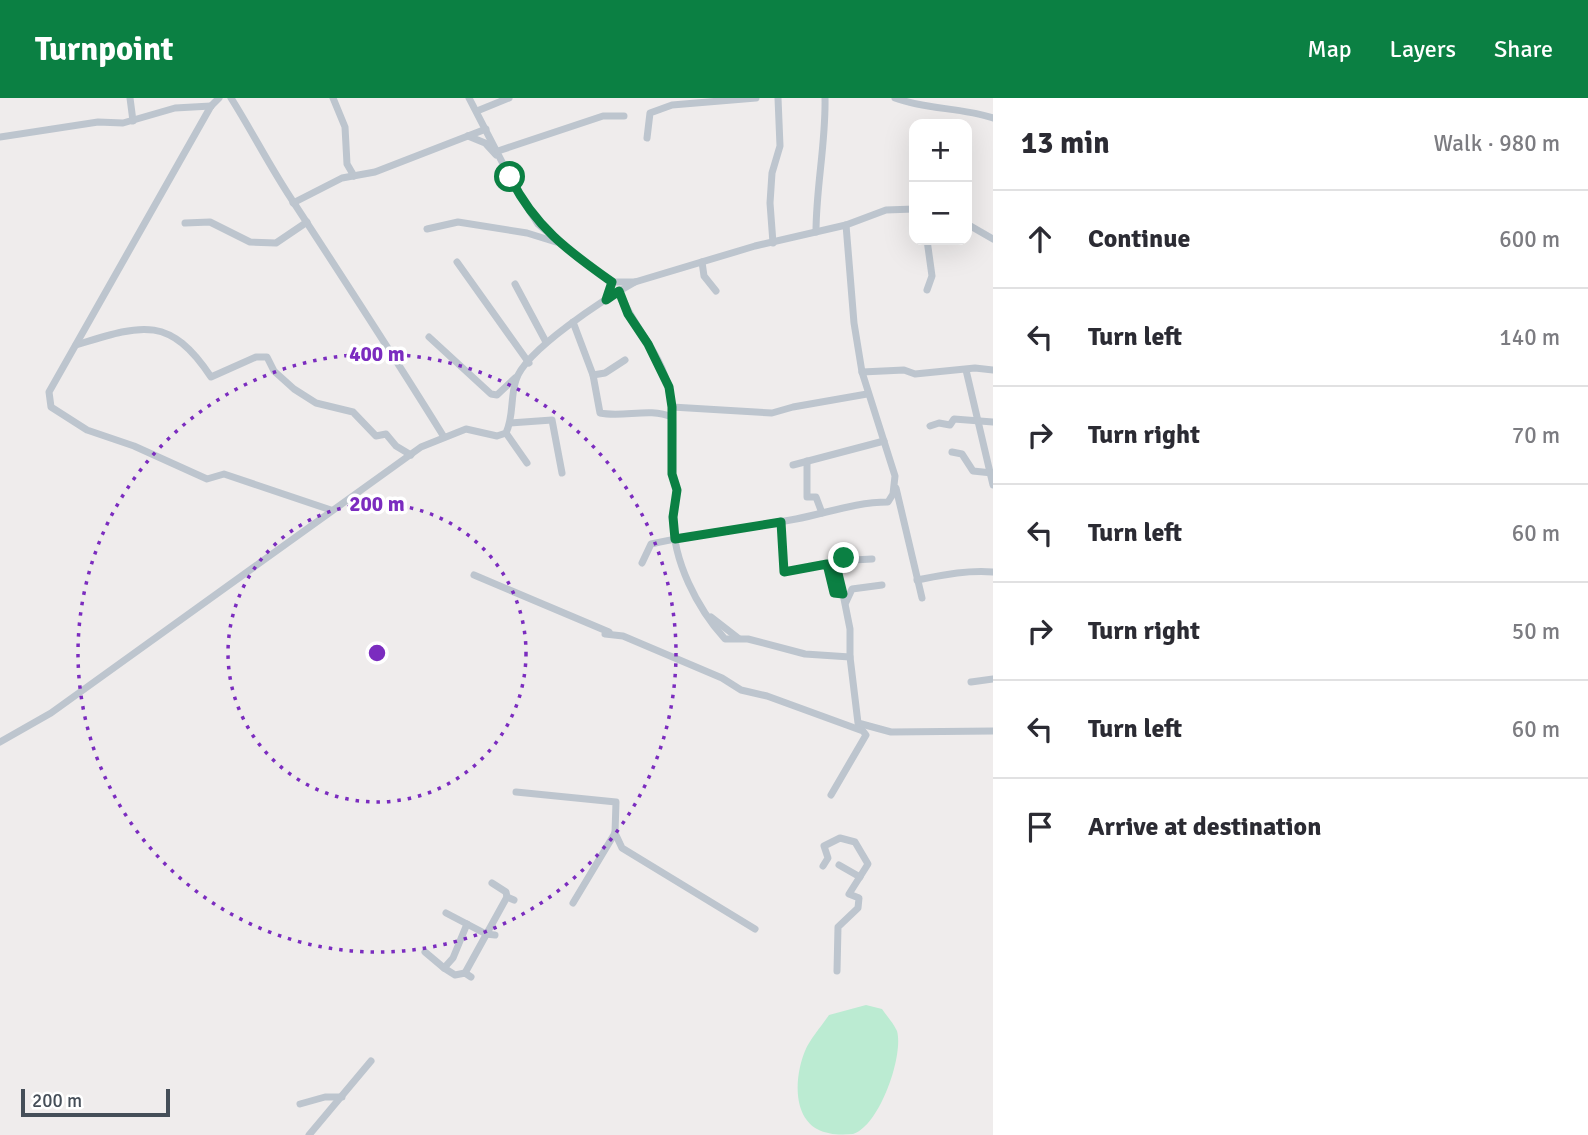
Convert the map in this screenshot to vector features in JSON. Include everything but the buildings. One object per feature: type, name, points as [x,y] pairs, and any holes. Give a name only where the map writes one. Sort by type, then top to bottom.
[{"type":"street","points":[[130,98],[133,121]]},
{"type":"street","points":[[219,98],[211,106],[49,393],[51,407],[87,430],[134,446],[207,479],[224,474],[331,510]]},
{"type":"street","points":[[231,98],[293,203],[444,436]]},
{"type":"street","points":[[333,98],[345,127],[347,164],[354,176]]},
{"type":"street","points":[[470,98],[517,191],[538,223],[612,282],[635,282]]},
{"type":"street","points":[[477,111],[509,98]]},
{"type":"street","points":[[647,138],[650,113],[672,105],[756,98]]},
{"type":"street","points":[[773,243],[770,203],[772,173],[780,146],[778,98]]},
{"type":"street","points":[[816,232],[816,196],[825,134],[825,98]]},
{"type":"street","points":[[895,98],[943,108],[965,108],[993,117]]},
{"type":"street","points":[[943,98],[943,108]]},
{"type":"street","points":[[0,137],[98,122],[133,121],[175,108],[211,106]]},
{"type":"street","points":[[498,151],[603,116],[624,116]]},
{"type":"street","points":[[293,203],[342,178],[375,172],[486,129]]},
{"type":"street","points":[[468,136],[485,143],[502,160]]},
{"type":"street","points":[[429,337],[491,394],[497,395],[516,378],[546,342],[635,282],[846,225],[886,210],[909,209]]},
{"type":"street","points":[[185,223],[210,222],[250,242],[276,243],[307,222]]},
{"type":"street","points":[[427,229],[458,222],[527,233],[560,243]]},
{"type":"street","points":[[846,225],[853,323],[862,372],[895,476],[899,508],[912,544],[922,597]]},
{"type":"street","points":[[972,227],[993,239]]},
{"type":"street","points":[[927,290],[932,276],[928,245]]},
{"type":"street","points":[[457,262],[529,363]]},
{"type":"street","points":[[702,262],[704,276],[716,291]]},
{"type":"street","points":[[606,300],[612,282]]},
{"type":"street","points":[[515,284],[546,342]]},
{"type":"street","points":[[619,291],[628,314],[662,368],[672,407],[672,474],[677,490],[673,517],[675,539],[696,601],[725,639],[738,638],[805,654],[850,657]]},
{"type":"street","points":[[573,322],[593,375],[600,413],[613,416],[641,412],[672,417]]},
{"type":"street","points":[[76,345],[123,330],[152,328],[186,345],[211,377],[256,357],[267,357],[274,371],[294,389],[316,403],[353,412],[370,432],[376,436],[386,434],[396,446],[411,455]]},
{"type":"street","points":[[593,375],[605,373],[625,360]]},
{"type":"street","points":[[862,372],[904,370],[915,374],[993,370]]},
{"type":"street","points":[[966,370],[993,485]]},
{"type":"street","points":[[0,742],[51,713],[411,455],[444,436],[466,429],[497,436],[506,433],[510,424],[516,378]]},
{"type":"street","points":[[672,407],[772,413],[867,394]]},
{"type":"street","points":[[510,424],[552,419],[562,473]]},
{"type":"street","points":[[930,426],[939,423],[950,425],[954,419],[993,422]]},
{"type":"street","points":[[506,433],[527,463]]},
{"type":"street","points":[[793,465],[884,441]]},
{"type":"street","points":[[952,452],[962,454],[973,471],[992,473]]},
{"type":"street","points":[[807,461],[807,497],[816,498],[822,513]]},
{"type":"street","points":[[642,563],[651,544],[781,522],[870,502],[888,502],[895,476]]},
{"type":"street","points":[[781,522],[784,572],[827,564],[834,593],[843,594]]},
{"type":"street","points":[[872,559],[835,561],[846,603],[858,723],[891,732],[993,731]]},
{"type":"street","points":[[917,580],[945,577],[954,572],[993,572]]},
{"type":"street","points":[[474,575],[608,633],[722,678],[741,690],[767,696],[863,731],[866,735],[831,795]]},
{"type":"street","points":[[846,603],[852,589],[882,585]]},
{"type":"street","points":[[971,682],[993,680]]},
{"type":"street","points":[[516,792],[616,802],[615,833],[573,902]]},
{"type":"street","points":[[615,833],[622,848],[755,929]]},
{"type":"street","points":[[823,866],[828,858],[824,846],[835,839],[847,839],[861,849],[868,864],[849,894],[859,898],[858,908],[849,920],[838,927],[837,971]]},
{"type":"street","points":[[604,854],[622,848]]},
{"type":"street","points":[[839,865],[860,877]]},
{"type":"street","points":[[425,952],[455,975],[468,975],[486,934],[510,898],[492,883]]},
{"type":"street","points":[[446,914],[486,934],[495,935]]},
{"type":"street","points":[[444,968],[453,958],[467,924]]},
{"type":"street","points":[[309,1135],[371,1061]]},
{"type":"street","points":[[300,1104],[325,1097],[342,1097]]},
{"type":"green space","points":[[866,1005],[882,1009],[897,1031],[897,1057],[887,1089],[880,1105],[863,1129],[853,1134],[839,1134],[817,1129],[803,1114],[798,1094],[799,1071],[805,1051],[829,1015]]},
{"type":"route","points":[[510,177],[538,223],[577,257],[612,282],[606,300],[619,291],[628,314],[662,368],[672,407],[672,474],[677,490],[673,517],[675,539],[692,534],[781,522],[784,572],[827,564],[834,593],[843,594],[836,575],[835,561],[844,558]]}]
